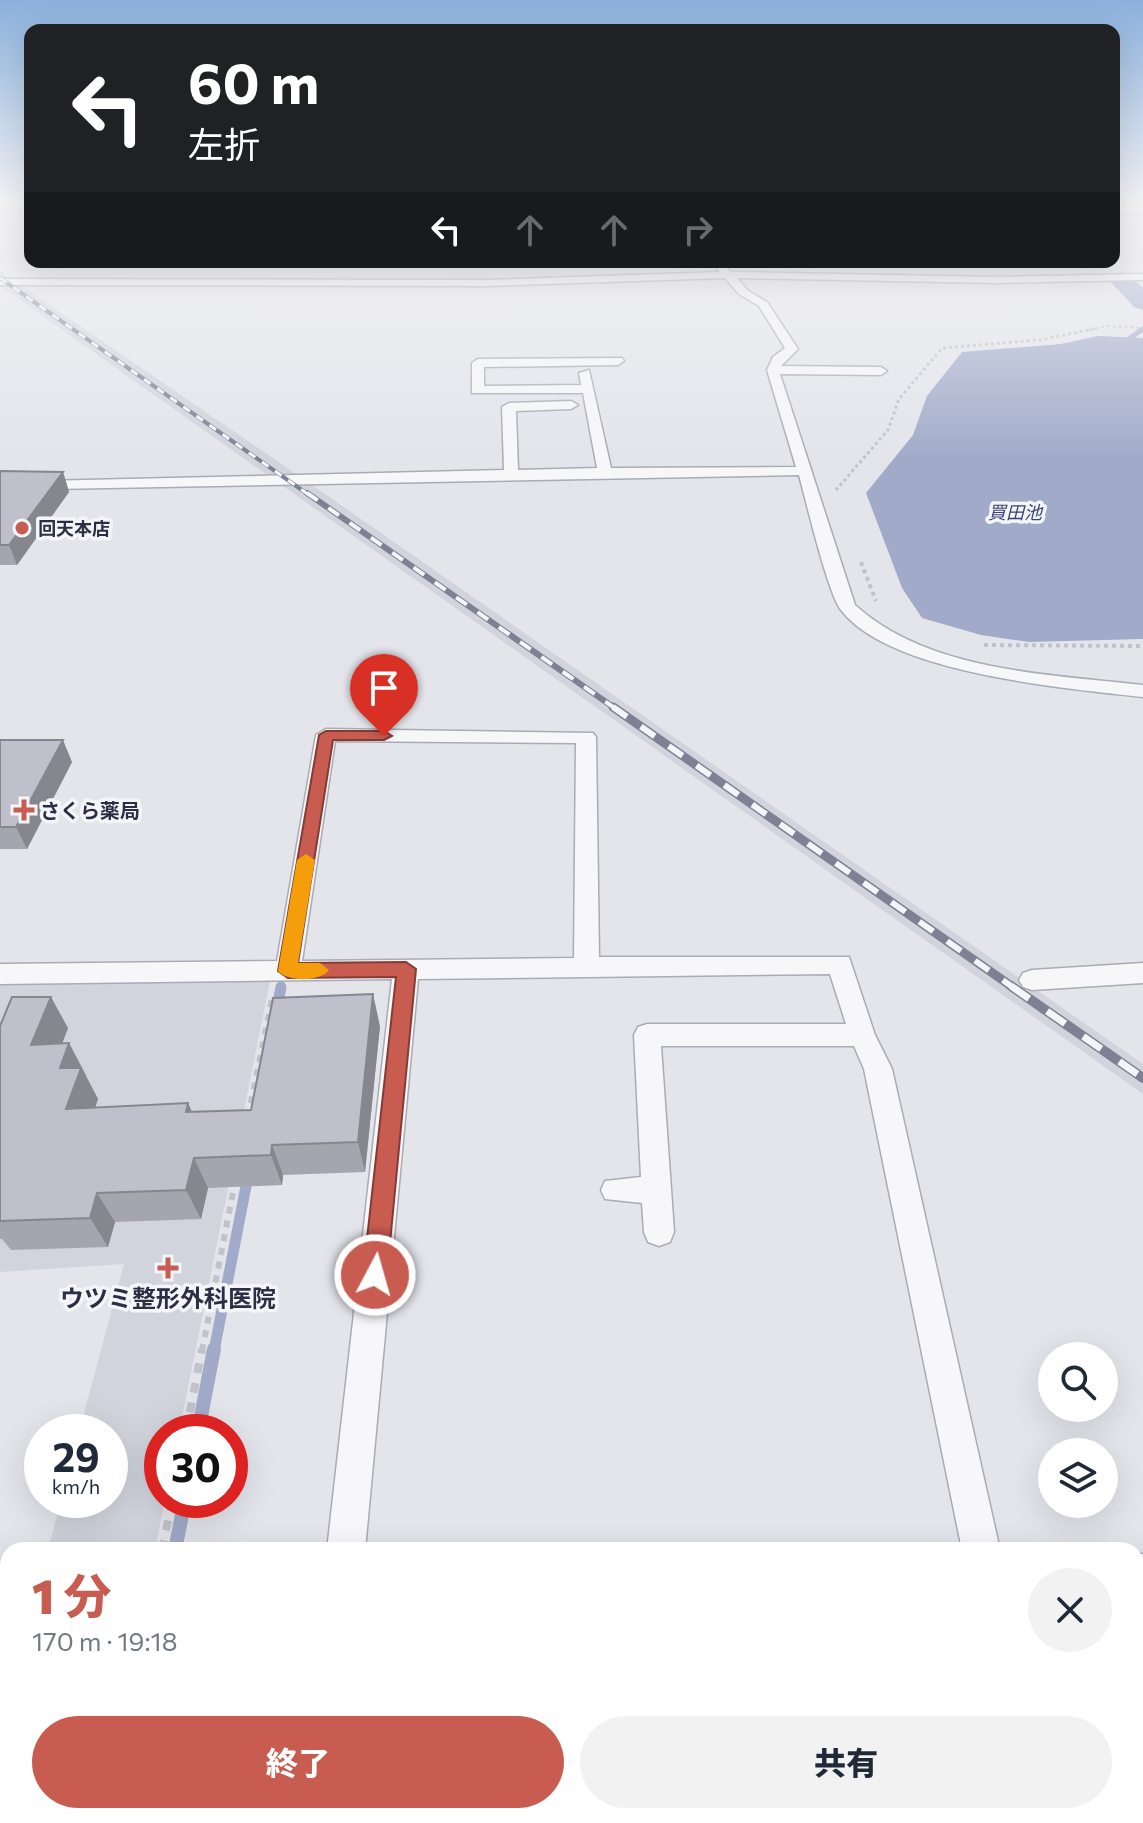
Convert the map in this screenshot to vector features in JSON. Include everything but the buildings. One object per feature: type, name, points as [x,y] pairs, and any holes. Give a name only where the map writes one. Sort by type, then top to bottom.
[{"type":"street","points":[[740,287],[763,304],[792,349],[777,360],[773,370],[847,607],[868,629],[895,642],[965,663],[1143,691]]},
{"type":"street","points":[[583,361],[605,472]]},
{"type":"street","points":[[588,389],[477,390],[478,363],[618,361]]},
{"type":"street","points":[[773,370],[840,368],[881,371]]},
{"type":"street","points":[[511,475],[509,407],[591,405]]},
{"type":"street","points":[[0,486],[605,472],[804,471]]},
{"type":"street","points":[[282,971],[326,735],[586,737],[587,967]]},
{"type":"street","points":[[0,974],[840,964],[862,1035],[878,1069],[979,1542]]},
{"type":"street","points":[[347,1542],[406,969]]},
{"type":"street","points":[[1032,980],[1143,973]]},
{"type":"street","points":[[659,1232],[647,1035],[862,1035]]},
{"type":"street","points":[[616,1190],[657,1190]]},
{"type":"path","points":[[838,497],[835,487],[888,430],[899,399],[942,348],[1040,340],[1107,326],[1140,328]]},
{"type":"path","points":[[861,561],[877,602]]},
{"type":"path","points":[[976,644],[1014,648],[1143,646]]},
{"type":"path","points":[[247,1124],[282,971]]},
{"type":"path","points":[[190,1414],[237,1171]]},
{"type":"path","points":[[164,1542],[168,1518]]},
{"type":"shaded area","points":[[2,287],[23,287],[1143,1064],[1143,1094]]},
{"type":"shaded area","name":"ウツミ整形外科医院","points":[[270,981],[183,1414],[144,1414],[144,1518],[161,1518],[157,1542],[50,1542],[56,1518],[128,1518],[128,1414],[84,1414],[124,1264],[0,1272],[0,984]]},
{"type":"water","name":"買田池","points":[[1098,336],[1143,338],[1143,639],[1029,642],[981,635],[922,618],[902,588],[866,493],[913,435],[927,396],[962,352],[1061,344]]},
{"type":"waterway","points":[[1128,287],[1143,302]]},
{"type":"waterway","points":[[1124,342],[1143,329]]},
{"type":"waterway","points":[[277,1008],[281,987]]},
{"type":"waterway","points":[[214,1351],[248,1176]]},
{"type":"waterway","points":[[201,1414],[214,1349]]},
{"type":"waterway","points":[[177,1542],[181,1518]]},
{"type":"railway","points":[[13,287],[309,495]]},
{"type":"railway","points":[[307,493],[616,709]]},
{"type":"railway","points":[[613,707],[1014,988]]},
{"type":"railway","points":[[1011,986],[1143,1078]]},
{"type":"slow traffic","points":[[306,860],[288,971],[320,970]]},
{"type":"place","name":"回天本店","points":[[22,528]]},
{"type":"place","name":"さくら薬局","points":[[24,810]]},
{"type":"place","name":"ウツミ整形外科医院","points":[[168,1268]]},
{"type":"route","points":[[375,1275],[406,969],[288,971],[326,735],[384,736]]}]
